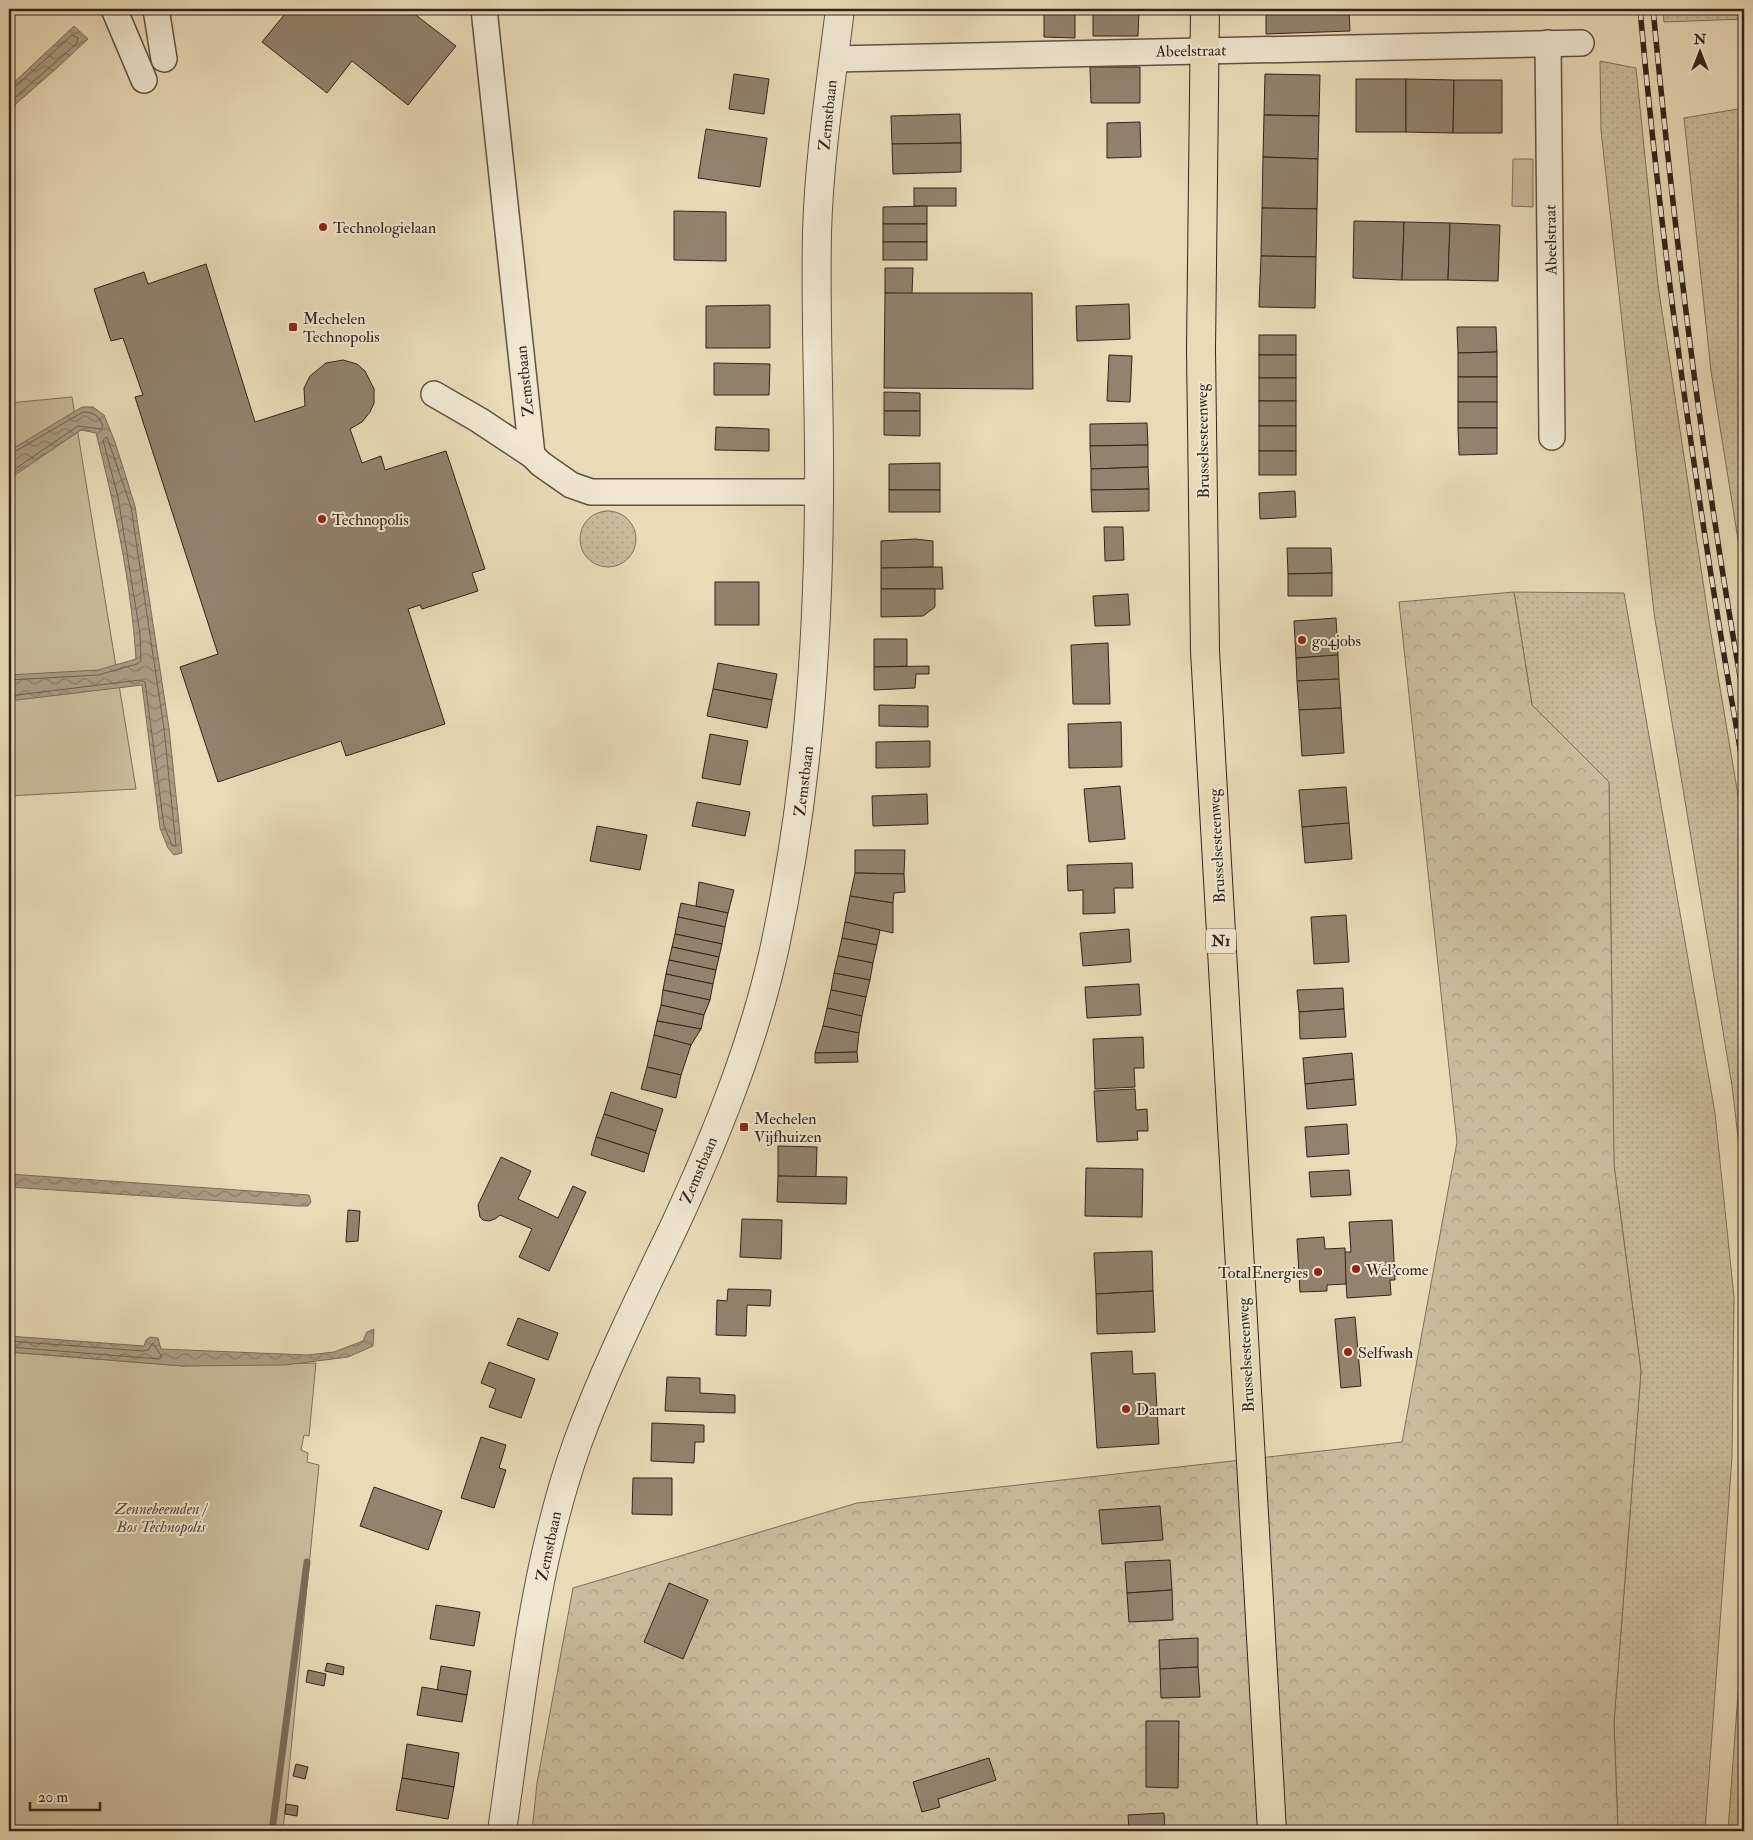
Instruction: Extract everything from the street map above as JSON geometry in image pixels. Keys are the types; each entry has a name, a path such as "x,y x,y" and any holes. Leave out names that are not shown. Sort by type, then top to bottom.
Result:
{"main road":[{"name":"Brusselsesteenweg","path":"1205,9 1201,350 1205,651 1272,1831"}],"street":[{"path":"114,9 144,80"},
{"path":"156,9 164,59"},
{"name":"Zemstbaan","path":"484,9 532,455"},
{"name":"Zemstbaan","path":"502,1831 525,1670 557,1503 600,1384 635,1305 674,1226 732,1086 751,1034 774,952 798,826 808,750 816,630 819,492 817,234 827,98 840,9"},
{"name":"Abeelstraat","path":"1548,43 1552,437"},
{"name":"Abeelstraat","path":"834,59 1581,43"},
{"path":"434,394 479,420 532,455 540,464 571,485 591,492 819,492"}],"green space":[{"path":"1663,9 1744,9 1744,19 1664,22"},
{"path":"1600,61 1636,68 1658,285 1710,628 1744,831 1744,1188 1732,1086 1654,613 1601,130"},
{"path":"1744,108 1744,577 1711,371 1684,118"},
{"path":"1513,159 1533,159 1533,207 1512,206"},
{"path":"72,397 136,789 9,796 9,403"},
{"path":"602,511 614,511 628,519 636,533 634,550 628,559 614,567 602,567 592,562 585,555 580,545 580,533 585,523 592,516"},
{"path":"1514,592 1624,593 1715,1113 1734,1297 1732,1457 1705,1831 1618,1831 1614,1722 1641,1371 1614,1165 1609,782 1532,705"},
{"path":"1514,592 1532,705 1609,782 1614,1165 1641,1371 1614,1722 1618,1831 532,1831 537,1783 573,1588 857,1503 1402,1442 1457,1142 1399,602"},
{"name":"Zennebeemden / Bos Technopolis","path":"9,1352 183,1366 316,1363 309,1436 304,1435 301,1450 308,1453 307,1462 319,1465 283,1831 9,1831"},
{"path":"1744,1611 1744,1831 1728,1831"}],"water":[{"path":"74,26 88,39 9,110 9,87"},
{"path":"82,407 93,407 104,415 115,442 135,506 169,728 182,853 174,855 168,848 160,828 142,685 9,701 9,675 98,670 136,659 126,573 110,488 96,433 81,430 9,479 9,451"},
{"path":"9,1174 309,1195 311,1202 308,1206 298,1206 9,1187"},
{"path":"374,1329 373,1346 348,1357 285,1365 183,1366 9,1352 9,1336 144,1346 146,1340 150,1337 158,1338 161,1349 307,1355 334,1352 363,1341 367,1332"}],"building":[{"path":"289,9 408,9 456,46 408,105 352,61 327,93 262,42"},
{"path":"1093,9 1139,9 1138,36 1093,36"},
{"path":"1266,9 1349,9 1350,31 1266,34"},
{"path":"1044,11 1075,11 1075,38 1044,37"},
{"path":"1090,67 1140,67 1140,103 1091,103"},
{"path":"734,74 769,79 764,114 729,109"},
{"path":"1265,74 1320,75 1319,116 1264,115"},
{"path":"1356,79 1406,79 1406,132 1356,132"},
{"path":"1406,79 1454,80 1453,133 1406,132"},
{"path":"1454,80 1502,80 1502,133 1453,133"},
{"path":"960,114 961,143 892,144 891,116"},
{"path":"1264,115 1319,116 1318,159 1263,157"},
{"path":"1140,122 1141,157 1107,158 1107,123"},
{"path":"706,129 767,138 760,187 698,178"},
{"path":"961,143 961,172 893,174 892,144"},
{"path":"1263,157 1318,159 1317,209 1262,208"},
{"path":"914,188 956,188 956,206 914,206"},
{"path":"927,206 927,224 883,224 883,207"},
{"path":"1262,208 1317,209 1316,257 1261,256"},
{"path":"674,211 726,212 726,261 674,260"},
{"path":"1354,221 1404,222 1402,280 1353,278"},
{"path":"1404,222 1450,223 1448,280 1402,280"},
{"path":"1450,223 1500,225 1498,281 1448,280"},
{"path":"883,224 927,224 927,242 883,242"},
{"path":"883,242 927,242 927,260 883,260"},
{"path":"1261,256 1316,257 1315,308 1259,307"},
{"name":"Technopolis","path":"206,264 255,422 305,406 304,388 310,376 326,363 343,360 357,364 365,371 374,389 374,403 370,412 362,422 350,429 362,463 381,456 385,470 446,451 485,569 472,573 478,591 422,609 420,605 408,609 445,724 346,756 341,741 218,782 180,667 218,654 135,397 143,395 123,338 111,341 94,289 144,272 148,284"},
{"path":"885,268 913,268 912,294 885,293"},
{"path":"885,293 1032,293 1033,389 884,388"},
{"path":"1129,304 1130,339 1077,341 1076,306"},
{"path":"770,305 770,348 706,348 706,306"},
{"path":"1457,327 1496,327 1497,352 1458,353"},
{"path":"1259,335 1296,335 1296,355 1259,355"},
{"path":"1497,352 1497,377 1458,377 1458,353"},
{"path":"1109,355 1132,356 1130,402 1107,401"},
{"path":"1259,355 1296,355 1296,378 1259,378"},
{"path":"714,363 770,364 769,395 714,395"},
{"path":"1458,377 1497,377 1497,402 1458,402"},
{"path":"1259,378 1296,378 1296,401 1259,401"},
{"path":"884,392 920,393 920,411 884,411"},
{"path":"1259,401 1296,401 1296,426 1259,426"},
{"path":"1458,402 1497,402 1497,428 1458,428"},
{"path":"884,411 920,411 920,436 884,435"},
{"path":"1147,423 1148,445 1090,446 1090,424"},
{"path":"1259,426 1296,426 1296,451 1259,451"},
{"path":"716,427 769,429 769,451 715,450"},
{"path":"1458,428 1497,428 1497,454 1459,455"},
{"path":"1148,445 1148,467 1091,469 1090,446"},
{"path":"1259,451 1296,451 1296,475 1259,475"},
{"path":"940,463 940,490 889,490 889,464"},
{"path":"1148,467 1149,489 1091,490 1091,469"},
{"path":"1149,489 1149,511 1092,512 1091,490"},
{"path":"889,490 940,490 940,512 889,512"},
{"path":"1295,491 1296,517 1260,519 1259,493"},
{"path":"1104,527 1123,527 1124,560 1105,561"},
{"path":"915,539 933,541 933,567 881,568 881,541"},
{"path":"1287,548 1331,548 1332,573 1288,574"},
{"path":"942,567 943,589 881,589 881,568"},
{"path":"1332,573 1332,596 1288,596 1288,574"},
{"path":"715,582 759,582 759,625 715,625"},
{"path":"881,589 935,589 935,607 923,616 881,617"},
{"path":"1128,594 1130,625 1095,626 1093,596"},
{"path":"1336,618 1338,655 1296,658 1294,621"},
{"path":"874,639 907,639 907,666 874,667"},
{"path":"1108,643 1110,704 1073,704 1071,645"},
{"path":"1338,655 1339,679 1297,681 1296,658"},
{"path":"718,663 777,674 772,700 713,689"},
{"path":"929,666 929,674 916,674 915,688 874,690 874,667"},
{"path":"1339,679 1341,708 1299,710 1297,681"},
{"path":"713,689 772,700 767,728 707,716"},
{"path":"879,705 928,706 928,727 879,726"},
{"path":"1341,708 1344,753 1302,756 1299,710"},
{"path":"1121,722 1122,767 1069,768 1068,724"},
{"path":"710,734 748,741 740,785 702,778"},
{"path":"930,741 930,767 876,768 876,742"},
{"path":"1120,786 1125,839 1089,842 1084,789"},
{"path":"1346,787 1349,823 1302,827 1299,790"},
{"path":"927,794 928,824 873,826 872,796"},
{"path":"697,802 750,812 745,836 692,826"},
{"path":"1349,823 1352,859 1305,863 1302,827"},
{"path":"597,826 647,835 640,870 590,861"},
{"path":"855,850 905,850 904,874 855,873"},
{"path":"1132,863 1133,888 1114,888 1115,913 1083,914 1083,890 1068,891 1067,865"},
{"path":"855,873 904,874 905,892 894,893 893,903 850,896"},
{"path":"699,882 734,890 728,913 696,906"},
{"path":"850,896 893,903 893,933 845,922"},
{"path":"681,903 728,913 725,927 678,917"},
{"path":"1346,915 1349,962 1314,964 1311,917"},
{"path":"678,917 725,927 722,944 675,934"},
{"path":"845,922 880,930 877,945 842,938"},
{"path":"1129,929 1131,962 1083,966 1080,933"},
{"path":"675,934 722,944 719,957 672,947"},
{"path":"842,938 877,945 873,963 838,956"},
{"path":"672,947 719,957 716,970 669,960"},
{"path":"838,956 873,963 870,980 834,973"},
{"path":"669,960 716,970 713,984 666,974"},
{"path":"834,973 870,980 866,997 831,990"},
{"path":"666,974 713,984 710,1000 663,990"},
{"path":"1139,984 1141,1015 1087,1018 1085,987"},
{"path":"1343,988 1344,1009 1299,1012 1297,990"},
{"path":"663,990 710,1000 704,1015 661,1005"},
{"path":"831,990 866,997 862,1016 827,1008"},
{"path":"661,1005 704,1015 701,1029 657,1021"},
{"path":"827,1008 862,1016 859,1033 823,1026"},
{"path":"1344,1009 1346,1037 1300,1039 1299,1012"},
{"path":"657,1021 701,1029 691,1045 654,1035"},
{"path":"823,1026 859,1033 857,1052 815,1053"},
{"path":"654,1035 691,1045 681,1075 647,1067"},
{"path":"1143,1037 1144,1068 1134,1068 1135,1087 1095,1089 1093,1039"},
{"path":"857,1052 858,1062 815,1063 815,1053"},
{"path":"1352,1053 1354,1079 1305,1084 1303,1058"},
{"path":"647,1067 681,1075 676,1098 641,1089"},
{"path":"1354,1079 1356,1105 1307,1109 1305,1084"},
{"path":"1135,1089 1136,1110 1147,1109 1148,1131 1137,1131 1138,1140 1097,1142 1094,1091"},
{"path":"611,1092 663,1109 656,1131 604,1114"},
{"path":"604,1114 656,1131 649,1154 596,1137"},
{"path":"1347,1124 1349,1154 1307,1157 1305,1127"},
{"path":"596,1137 649,1154 644,1172 591,1155"},
{"path":"778,1146 817,1147 816,1177 778,1176"},
{"path":"501,1157 531,1171 518,1199 558,1218 573,1186 586,1192 549,1271 519,1257 532,1229 500,1215 489,1221 483,1220 480,1217 478,1205"},
{"path":"1086,1168 1143,1169 1142,1217 1085,1216"},
{"path":"1349,1170 1351,1195 1311,1197 1309,1172"},
{"path":"778,1176 847,1177 846,1204 777,1202"},
{"path":"348,1210 360,1211 358,1241 346,1242"},
{"path":"742,1219 782,1220 781,1259 740,1257"},
{"path":"1392,1220 1395,1280 1390,1280 1391,1295 1347,1298 1344,1252 1351,1252 1349,1222"},
{"path":"1324,1237 1325,1249 1345,1248 1346,1284 1327,1285 1327,1291 1300,1292 1297,1239"},
{"path":"1152,1251 1153,1291 1096,1294 1094,1253"},
{"path":"728,1289 771,1290 770,1306 747,1305 746,1336 716,1335 717,1300 727,1301"},
{"path":"1153,1291 1155,1332 1097,1334 1096,1294"},
{"name":"Selfwash","path":"1355,1317 1361,1386 1341,1388 1335,1319"},
{"path":"518,1318 558,1333 548,1360 507,1345"},
{"name":"Damart","path":"1132,1351 1133,1374 1155,1373 1159,1444 1097,1448 1091,1353"},
{"path":"489,1362 535,1379 521,1418 489,1407 496,1389 481,1383"},
{"path":"667,1377 700,1378 700,1393 735,1395 735,1413 665,1411"},
{"path":"652,1423 704,1425 704,1442 695,1442 694,1463 651,1461"},
{"path":"481,1437 506,1445 499,1468 506,1470 494,1508 461,1498"},
{"path":"633,1478 672,1478 672,1515 632,1514"},
{"path":"374,1487 442,1511 428,1550 360,1526"},
{"path":"1160,1506 1163,1540 1102,1544 1099,1510"},
{"path":"1170,1560 1172,1590 1127,1593 1125,1562"},
{"path":"669,1583 708,1600 683,1659 644,1642"},
{"path":"1172,1590 1173,1620 1129,1622 1127,1593"},
{"path":"436,1605 480,1612 474,1646 430,1639"},
{"path":"1198,1638 1198,1667 1160,1669 1159,1640"},
{"path":"327,1663 344,1667 343,1675 325,1671"},
{"path":"441,1666 471,1671 467,1695 437,1690"},
{"path":"1198,1667 1200,1697 1161,1698 1160,1669"},
{"path":"308,1670 326,1674 324,1686 306,1682"},
{"path":"422,1687 467,1695 462,1722 417,1715"},
{"path":"1146,1721 1179,1721 1178,1788 1146,1787"},
{"path":"407,1744 459,1753 454,1787 402,1778"},
{"path":"989,1758 996,1780 938,1799 940,1807 922,1812 913,1782"},
{"path":"296,1764 308,1767 305,1779 293,1776"},
{"path":"402,1778 454,1787 448,1819 396,1810"},
{"path":"286,1804 298,1806 297,1816 285,1814"},
{"path":"1164,1813 1165,1831 1129,1831 1128,1815"}],"waterway":[{"path":"272,1831 307,1562"}],"railway":[{"path":"1640,9 1671,296 1697,486 1744,771"},
{"path":"1653,9 1691,355 1729,613 1744,699"}],"place":[{"name":"Technologielaan","path":"323,227"},
{"name":"Mechelen Technopolis","path":"293,327"},
{"name":"Technopolis","path":"322,519"},
{"name":"go4jobs","path":"1302,640"},
{"name":"Mechelen Vijfhuizen","path":"744,1127"},
{"name":"Wel'come","path":"1356,1269"},
{"name":"TotalEnergies","path":"1318,1272"},
{"name":"Selfwash","path":"1348,1352"},
{"name":"Damart","path":"1126,1409"}]}
